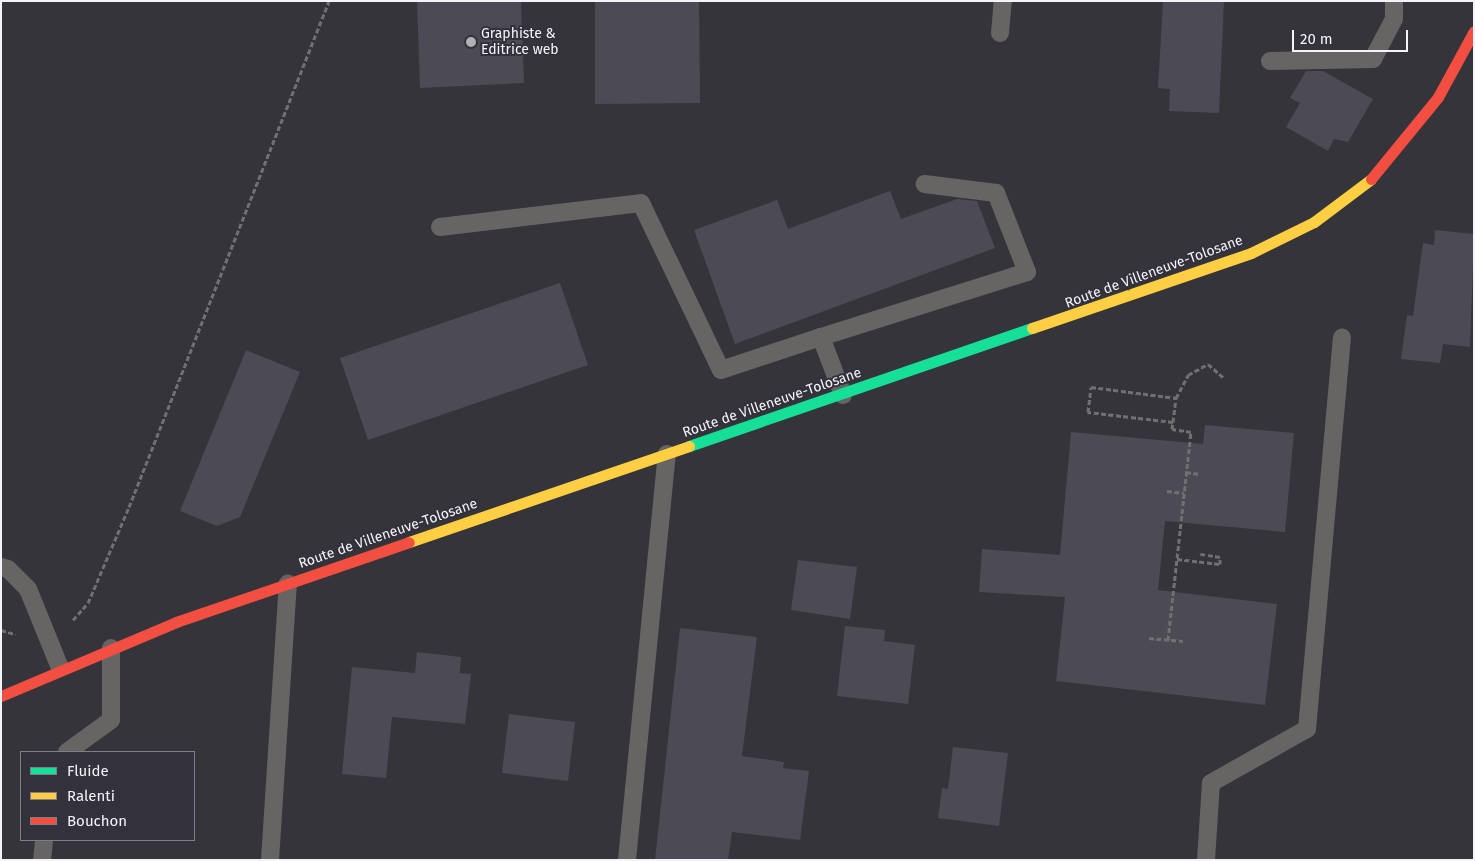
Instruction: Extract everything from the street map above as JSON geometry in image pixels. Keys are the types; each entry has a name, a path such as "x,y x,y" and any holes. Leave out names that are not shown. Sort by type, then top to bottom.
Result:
{"street":[{"name":"Route de Villeneuve-Tolosane","path":"1,696 60,668 111,648 288,584 1173,283 1251,254 1314,222 1362,187 1400,148 1438,97 1474,32"}],"lane":[{"path":"1000,33 1003,1"},
{"path":"1270,61 1373,59 1394,19 1394,1"},
{"path":"440,227 641,203 721,370 1028,272 996,193 925,184"},
{"path":"821,337 843,395"},
{"path":"1206,860 1211,783 1307,729 1342,338"},
{"path":"627,860 667,454"},
{"path":"1,567 8,569 28,588 52,643 60,668"},
{"path":"270,860 288,584"},
{"path":"69,751 112,720 111,648"},
{"path":"42,860 44,841"}],"path":[{"path":"52,643 88,603 329,1"},
{"path":"1168,640 1191,432 1172,429 1176,398 1188,375 1208,364 1224,378"},
{"path":"1173,422 1088,412 1091,387 1176,398"},
{"path":"1186,472 1200,474"},
{"path":"1167,491 1184,493"},
{"path":"1176,559 1220,564 1220,557 1200,554"},
{"path":"1149,638 1183,642"}],"building":[{"name":"Graphiste & Editrice web","path":"417,1 521,1 524,83 420,88"},
{"path":"595,1 699,1 700,103 595,104"},
{"path":"1163,1 1224,1 1219,113 1169,111 1170,89 1158,88"},
{"path":"1306,71 1323,71 1373,99 1348,142 1334,139 1328,151 1286,127 1300,103 1290,98"},
{"path":"890,191 901,219 957,199 977,201 995,248 735,344 694,230 777,200 788,229"},
{"path":"1435,230 1474,234 1470,347 1443,344 1440,363 1401,359 1407,315 1413,316 1423,243 1434,245"},
{"path":"560,283 588,365 368,440 340,358"},
{"path":"246,350 300,372 240,517 217,526 180,511"},
{"path":"1205,425 1294,433 1285,532 1165,521 1158,590 1277,604 1265,705 1056,681 1065,597 979,592 982,549 1060,555 1071,432 1203,444"},
{"path":"798,560 857,567 850,619 791,610"},
{"path":"845,626 885,630 884,641 915,645 908,704 837,696"},
{"path":"680,628 757,637 742,756 784,762 783,768 809,771 800,840 732,832 728,860 655,860"},
{"path":"417,652 461,657 460,673 471,674 465,724 392,717 386,778 342,774 352,667 415,673"},
{"path":"509,714 575,722 568,781 502,773"},
{"path":"953,747 1008,753 999,826 938,818 942,788 948,789"}],"traffic: fast":[{"path":"689,446 1032,328"}],"traffic: slow":[{"path":"1032,328 1251,253 1314,222 1371,179"},
{"path":"409,542 689,446"}],"traffic: jam":[{"path":"1371,179 1438,97 1474,31"},
{"path":"1,696 176,622 409,542"}],"place":[{"name":"Graphiste & Editrice web","path":"471,42"}]}
